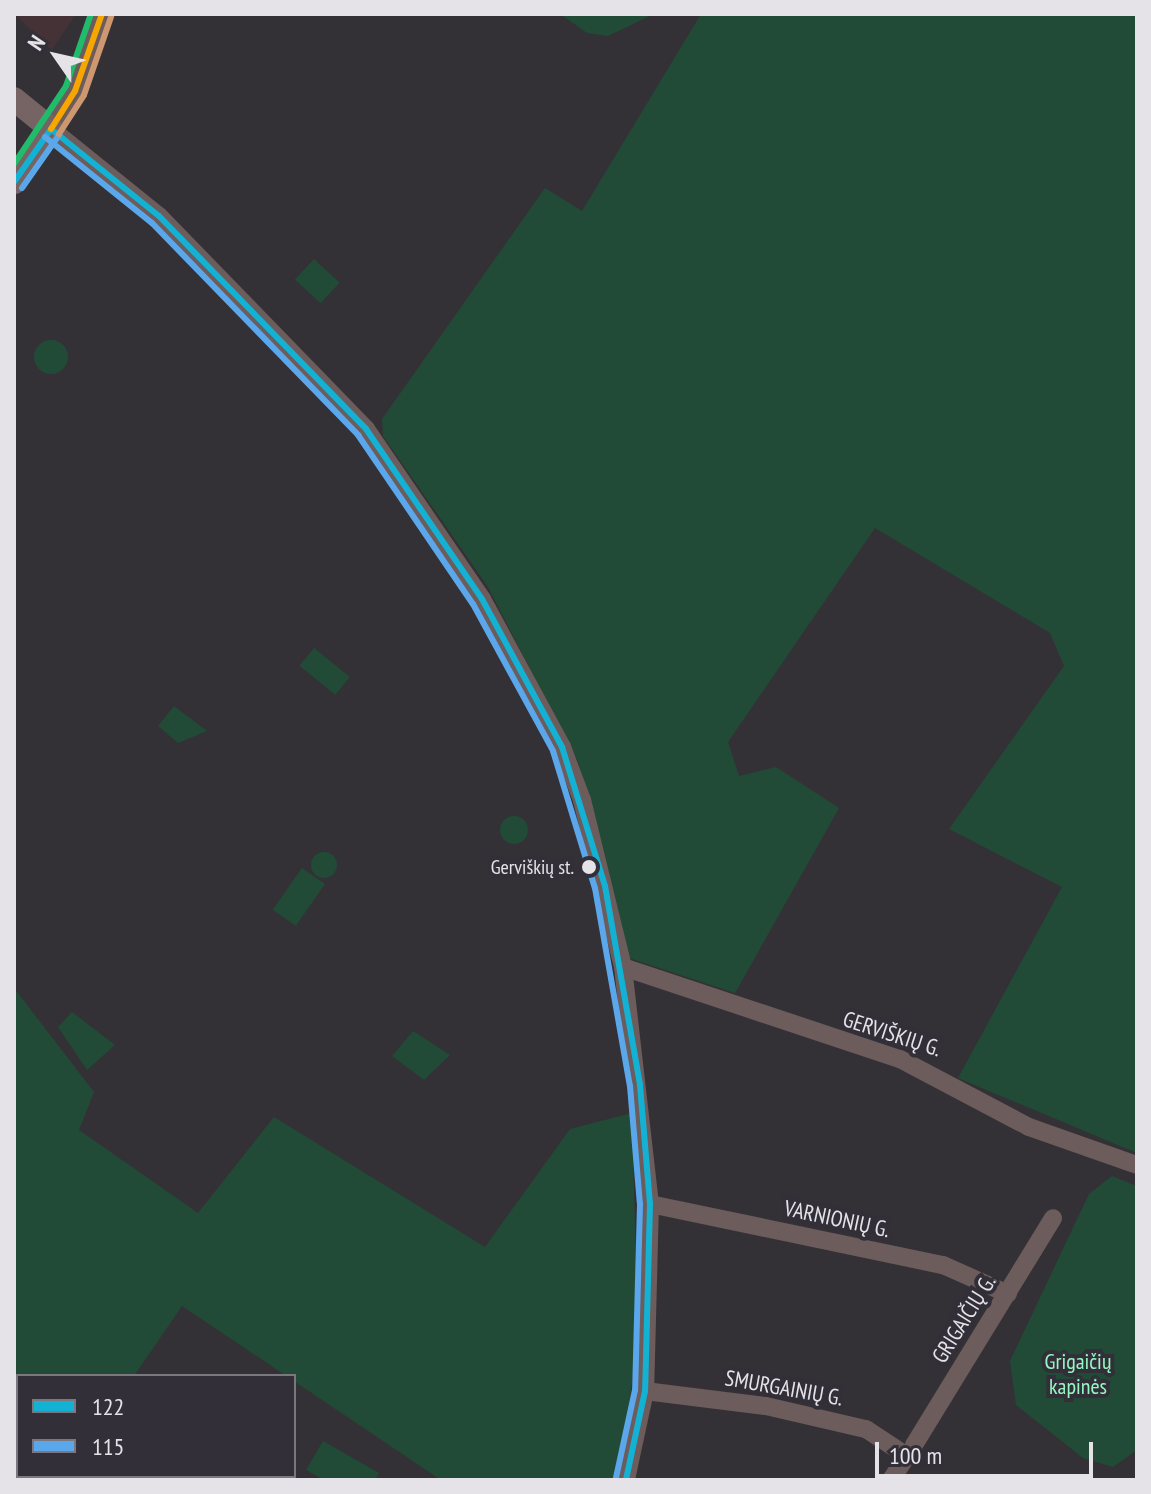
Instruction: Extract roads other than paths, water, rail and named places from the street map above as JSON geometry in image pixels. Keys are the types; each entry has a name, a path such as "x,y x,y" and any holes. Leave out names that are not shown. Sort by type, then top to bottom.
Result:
{"main road":[{"path":"14,99 51,129 14,182"}],"street":[{"path":"102,14 75,91 51,129 159,216 342,402 419,500 562,747 623,967 650,1204 645,1391 626,1480"},
{"name":"GERVIŠKIŲ G.","path":"623,967 900,1059 1088,1158 1137,1165"},
{"name":"VARNIONIŲ G.","path":"650,1204 943,1265 1008,1294"},
{"name":"GRIGAIČIŲ G.","path":"891,1480 1053,1218"},
{"name":"SMURGAINIŲ G.","path":"645,1391 841,1421 911,1450"}],"place":[{"name":"Gerviškių st.","path":"589,867"}],"park label":[{"name":"Grigaičių kapinės","path":"1078,1374"}]}
